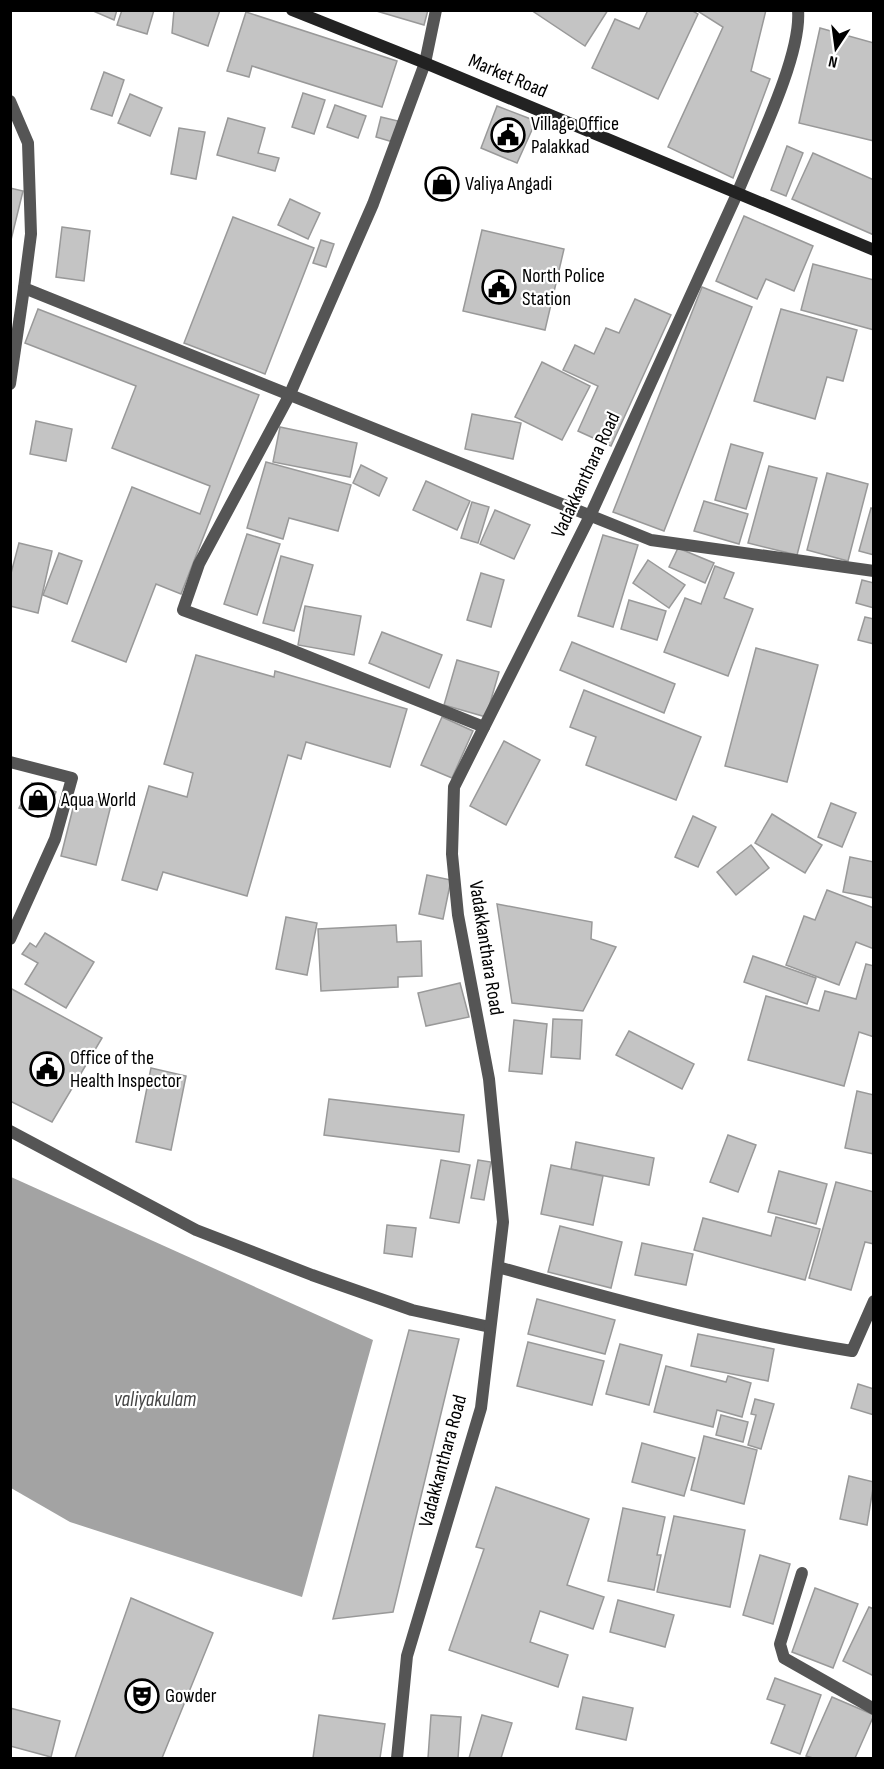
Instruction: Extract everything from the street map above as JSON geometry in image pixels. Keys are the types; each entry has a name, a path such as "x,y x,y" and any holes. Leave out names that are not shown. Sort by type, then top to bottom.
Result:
{"main road":[{"name":"Market Road","path":"292,10 873,250"}],"street":[{"path":"436,10 425,63 373,204 289,396 199,564 183,610 279,645 484,727"},
{"name":"Vadakkanthara Road","path":"397,1758 408,1656 481,1408 503,1222 489,1079 458,915 452,854 454,787 590,516 737,194 781,88 799,24 798,10"},
{"path":"10,101 28,143 31,234 10,384"},
{"path":"24,288 651,540 873,571"},
{"path":"10,762 72,778 55,839 10,939"},
{"path":"10,1131 196,1230 312,1275 412,1310 490,1327"},
{"path":"498,1267 636,1307 796,1342 852,1351 873,1301"},
{"path":"802,1573 780,1644 784,1658 873,1709"}],"water":[{"name":"valiyakulam","path":"11,1177 373,1340 302,1597 70,1522 11,1488"}],"building":[{"path":"91,10 117,10 114,20"},
{"path":"122,10 154,10 147,34 117,25"},
{"path":"174,10 220,10 208,46 172,33"},
{"path":"373,10 428,10 424,25"},
{"path":"531,10 608,10 585,46"},
{"path":"648,10 691,10 698,14 658,99 592,68 615,19 639,29"},
{"path":"696,10 766,10 751,71 770,79 733,178 668,147 723,27"},
{"path":"246,12 397,61 382,107 252,66 249,77 227,71"},
{"path":"820,28 874,43 874,141 799,123"},
{"path":"104,72 124,80 112,116 91,109"},
{"path":"303,93 325,100 314,134 292,127"},
{"path":"130,94 162,108 150,136 118,123"},
{"path":"335,105 366,116 358,138 327,127"},
{"name":"Village Office Palakkad","path":"497,106 536,121 517,163 481,148"},
{"path":"381,117 398,121 393,142 376,137"},
{"path":"228,118 265,128 258,153 279,158 275,171 217,155"},
{"path":"179,128 205,132 196,179 171,174"},
{"path":"787,146 803,153 786,196 771,190"},
{"path":"813,153 874,180 874,235 792,199"},
{"path":"10,188 23,191 10,244"},
{"path":"290,199 320,213 308,239 278,225"},
{"path":"744,216 813,246 794,291 766,279 757,299 716,281"},
{"path":"233,217 314,248 265,374 184,343"},
{"path":"62,227 90,231 84,281 56,277"},
{"path":"482,230 564,249 545,330 463,311"},
{"path":"321,240 334,244 326,267 313,263"},
{"path":"813,264 874,280 874,330 801,310"},
{"path":"702,287 752,307 664,531 613,512"},
{"path":"635,299 671,315 611,446 578,431 598,386 563,370 575,345 594,354 606,328 619,333"},
{"path":"38,309 259,395 181,594 156,584 126,662 72,641 132,487 200,514 210,486 112,448 136,386 25,343"},
{"path":"781,309 857,330 843,381 827,377 815,419 754,401"},
{"path":"542,362 590,386 562,440 515,417"},
{"path":"472,414 521,423 513,459 465,449"},
{"path":"36,421 72,429 66,461 30,454"},
{"path":"280,427 357,443 350,477 273,462"},
{"path":"731,444 763,453 746,509 715,500"},
{"path":"266,462 351,485 338,531 289,518 283,539 247,528"},
{"path":"361,465 387,478 379,496 353,483"},
{"path":"769,466 817,478 797,555 748,543"},
{"path":"827,473 868,484 848,561 807,550"},
{"path":"426,481 470,501 457,530 413,510"},
{"path":"704,501 748,514 739,544 694,531"},
{"path":"472,502 489,507 478,543 461,538"},
{"path":"871,508 874,509 874,555 859,551"},
{"path":"495,510 530,525 514,559 480,544"},
{"path":"247,534 280,544 257,615 224,604"},
{"path":"603,535 638,545 613,627 578,616"},
{"path":"19,543 52,551 38,613 10,606 10,577"},
{"path":"678,548 714,563 705,583 669,567"},
{"path":"59,553 82,561 67,604 43,595"},
{"path":"281,556 313,565 294,631 263,623"},
{"path":"648,560 685,585 669,608 633,583"},
{"path":"715,566 734,573 724,598 753,609 728,676 664,652 685,598 701,604"},
{"path":"481,573 504,580 491,627 467,620"},
{"path":"862,580 874,583 874,608 856,603"},
{"path":"629,600 666,611 657,640 621,629"},
{"path":"305,606 361,616 354,655 298,645"},
{"path":"865,617 874,619 874,644 858,640"},
{"path":"382,632 442,655 429,688 369,663"},
{"path":"572,642 675,684 664,713 560,670"},
{"path":"756,648 818,665 787,782 725,766"},
{"path":"196,655 274,677 275,671 407,709 390,767 306,742 301,759 288,755 247,896 163,872 157,890 122,880 149,786 187,797 193,773 164,764"},
{"path":"457,660 499,672 486,717 444,705"},
{"path":"584,690 701,737 676,800 586,765 596,737 570,727"},
{"path":"442,717 473,731 452,778 421,765"},
{"path":"504,741 540,760 506,825 470,806"},
{"name":"Aqua World","path":"32,783 56,792 46,816 19,808"},
{"path":"76,796 111,805 96,865 61,856"},
{"path":"831,803 856,813 842,847 818,837"},
{"path":"772,814 822,845 805,873 755,843"},
{"path":"693,816 716,827 698,867 675,857"},
{"path":"751,845 769,868 736,895 717,872"},
{"path":"850,857 874,862 874,898 843,892"},
{"path":"427,875 451,880 443,919 419,914"},
{"path":"827,890 874,908 874,949 856,942 839,985 786,965 804,916 815,920"},
{"path":"497,904 592,922 591,939 616,947 583,1011 512,1003"},
{"path":"286,917 317,923 307,975 276,969"},
{"path":"396,925 397,942 421,941 422,976 398,977 398,987 321,991 318,929"},
{"path":"45,933 94,962 66,1008 25,984 38,963 22,954 30,943 36,947"},
{"path":"753,956 816,978 807,1004 744,982"},
{"path":"866,964 874,966 874,1037 859,1032 844,1086 748,1060 766,996 819,1011 825,991 856,999"},
{"path":"460,983 469,1017 426,1026 418,993"},
{"name":"Office of the Health Inspector","path":"10,988 102,1038 52,1122 10,1101"},
{"path":"553,1019 582,1020 580,1059 551,1057"},
{"path":"514,1020 547,1024 542,1074 509,1071"},
{"path":"629,1031 694,1064 682,1089 616,1055"},
{"path":"151,1068 186,1076 171,1150 136,1142"},
{"path":"857,1091 874,1095 874,1154 845,1148"},
{"path":"329,1099 464,1115 459,1152 324,1135"},
{"path":"728,1135 756,1145 738,1192 710,1182"},
{"path":"576,1142 654,1158 649,1185 571,1169"},
{"path":"441,1160 470,1165 459,1223 430,1218"},
{"path":"478,1160 491,1162 484,1200 471,1198"},
{"path":"551,1165 603,1176 593,1225 541,1214"},
{"path":"779,1171 827,1184 816,1224 768,1212"},
{"path":"836,1182 874,1192 874,1244 865,1242 851,1290 809,1278"},
{"path":"776,1217 820,1229 805,1280 694,1250 703,1218 771,1236"},
{"path":"387,1225 416,1228 412,1257 384,1253"},
{"path":"560,1226 622,1242 611,1288 548,1272"},
{"path":"642,1243 693,1254 686,1285 635,1275"},
{"path":"537,1299 615,1320 605,1354 528,1334"},
{"path":"409,1330 459,1339 393,1612 333,1619"},
{"path":"698,1334 774,1349 768,1381 691,1366"},
{"path":"528,1342 604,1361 592,1405 517,1386"},
{"path":"620,1344 662,1355 649,1405 606,1394"},
{"path":"666,1366 726,1382 728,1376 751,1383 742,1417 717,1410 713,1427 654,1412"},
{"path":"858,1384 874,1389 874,1415 851,1408"},
{"path":"755,1399 774,1404 761,1449 748,1445 756,1415 751,1414"},
{"path":"721,1415 748,1422 743,1442 716,1435"},
{"path":"704,1436 757,1450 744,1504 691,1490"},
{"path":"642,1443 695,1458 684,1496 632,1482"},
{"path":"849,1476 874,1482 867,1525 840,1519"},
{"path":"496,1487 589,1519 567,1585 604,1597 593,1629 540,1611 530,1642 568,1655 558,1687 449,1650 484,1549 476,1547"},
{"path":"623,1508 665,1517 657,1555 661,1555 654,1590 608,1581"},
{"path":"674,1516 745,1530 730,1607 657,1592"},
{"path":"760,1555 790,1564 773,1624 743,1615"},
{"path":"815,1588 858,1604 833,1668 792,1652"},
{"name":"Gowder","path":"131,1598 213,1633 162,1758 75,1758"},
{"path":"618,1600 674,1615 665,1647 610,1632"},
{"path":"869,1607 874,1609 874,1676 843,1661"},
{"path":"775,1678 821,1695 800,1754 771,1743 785,1705 767,1699"},
{"path":"583,1697 633,1708 626,1740 576,1729"},
{"path":"832,1697 874,1715 855,1758 806,1756"},
{"path":"10,1708 60,1721 51,1757 10,1746"},
{"path":"319,1715 385,1724 380,1758 313,1758"},
{"path":"431,1715 461,1717 458,1758 428,1758"},
{"path":"482,1715 512,1723 501,1758 469,1758"}],"place":[{"name":"Village Office Palakkad","path":"508,135"},
{"name":"Valiya Angadi","path":"442,184"},
{"name":"North Police Station","path":"499,287"},
{"name":"Aqua World","path":"38,800"},
{"name":"Office of the Health Inspector","path":"47,1069"},
{"name":"Gowder","path":"142,1696"}]}
